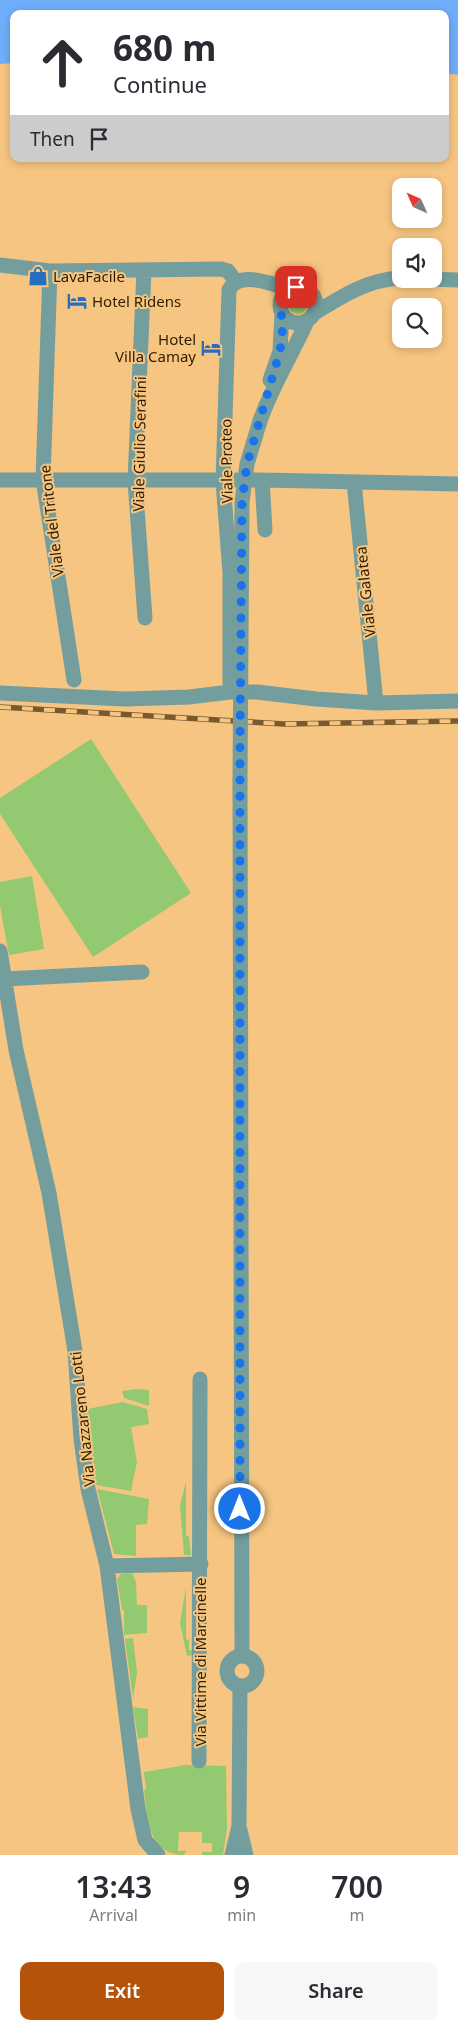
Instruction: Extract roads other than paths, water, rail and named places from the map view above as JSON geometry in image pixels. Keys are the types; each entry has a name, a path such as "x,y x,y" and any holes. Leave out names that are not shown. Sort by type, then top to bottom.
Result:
{"street":[{"path":"0,265 50,271 114,272 128,269 221,270 228,272 236,282 244,279 290,289 301,287 312,292 317,302 293,354 268,398 247,464 242,502 240,781 242,1655"},
{"name":"Viale Giulio Serafini","path":"144,270 136,481 145,618"},
{"name":"Viale del Tritone","path":"50,271 43,480 74,680"},
{"path":"442,279 458,280"},
{"path":"253,281 281,311 285,318 296,323 311,317 341,296 364,286 392,280"},
{"name":"Viale Proteo","path":"230,692 230,573 223,481 229,290 236,282"},
{"path":"268,398 267,389 280,351 282,297 290,289"},
{"path":"0,480 262,480 458,484"},
{"path":"262,480 265,530"},
{"name":"Viale Galatea","path":"354,482 376,703"},
{"path":"0,693 125,699 257,692 316,699 376,703 458,701"},
{"name":"Via Nazzareno Lotti","path":"0,950 16,1050 48,1193 75,1351 81,1439 88,1489 107,1566 138,1809 145,1840 158,1855"},
{"path":"4,979 142,972"},
{"name":"Via Vittime di Marcinelle","path":"199,1761 200,1379"},
{"name":"Via Vittime di Marcinelle","path":"107,1566 200,1564"},
{"path":"242,1655 254,1660 258,1672 252,1683 240,1686 232,1682 227,1670 230,1661 242,1655"},
{"path":"232,1855 239,1826 240,1686"},
{"path":"239,1826 246,1855"}],"water":[{"path":"0,0 458,0 458,75 449,74 449,10 10,10 10,63 0,64"}],"railway":[{"path":"0,707 284,724 458,721"}],"place":[{"name":"LavaFacile","path":"38,276"},
{"name":"Hotel Ridens","path":"77,301"},
{"name":"Hotel Villa Camay","path":"211,348"}]}
